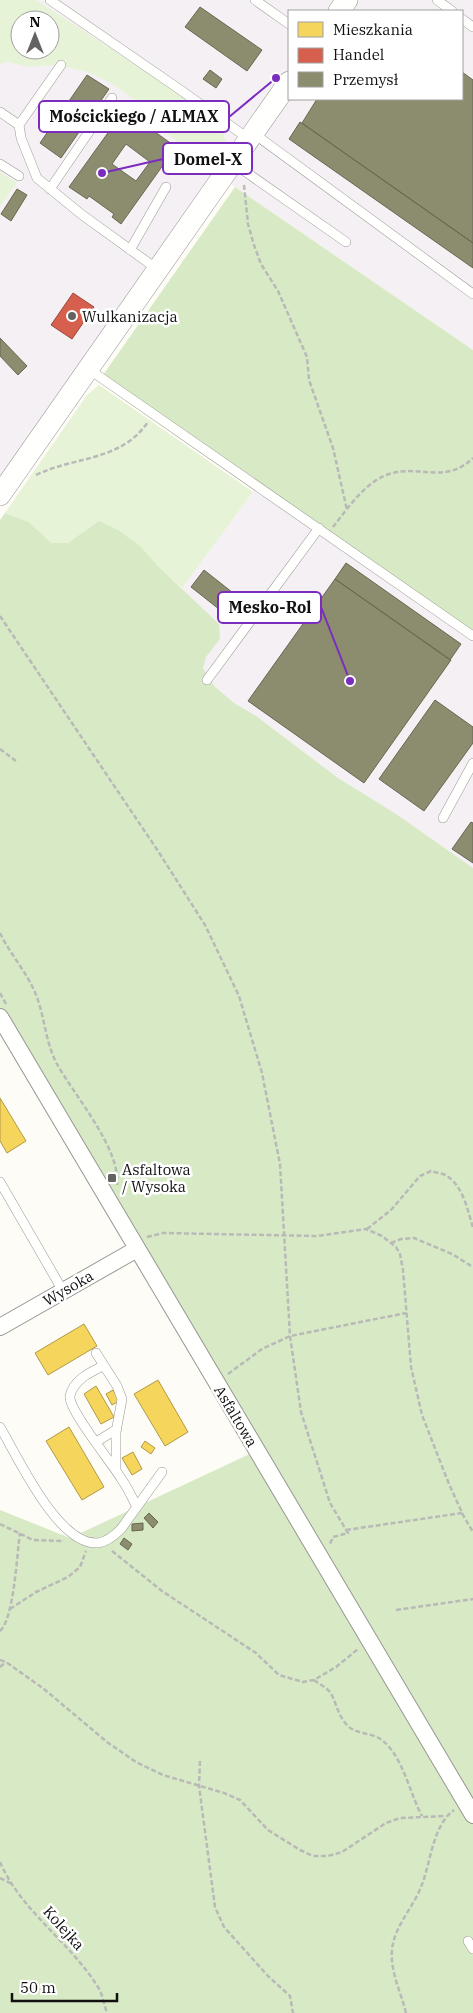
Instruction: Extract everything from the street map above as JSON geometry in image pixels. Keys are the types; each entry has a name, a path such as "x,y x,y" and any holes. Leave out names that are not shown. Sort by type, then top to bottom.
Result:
{"street":[{"path":"0,495 157,269 238,166 251,136 288,83"},
{"name":"Asfaltowa","path":"0,1017 141,1243 369,1640 473,1815"},
{"name":"Wysoka","path":"0,1327 141,1243"}],"lane":[{"path":"50,0 64,4 182,90 251,136 473,294"},
{"path":"255,0 288,23"},
{"path":"437,0 451,10"},
{"path":"61,65 19,125 21,138 37,178 157,269"},
{"path":"50,189 112,98"},
{"path":"0,112 19,125"},
{"path":"0,164 19,176"},
{"path":"238,166 346,242"},
{"path":"130,250 166,187"},
{"path":"88,368 473,636"},
{"path":"208,680 319,528"},
{"path":"443,818 473,763"},
{"path":"0,1182 63,1290"},
{"path":"96,1353 117,1386 122,1399 117,1429 116,1470"},
{"path":"103,1366 83,1376 70,1396 71,1402 77,1415 116,1470 136,1507"},
{"path":"0,1427 46,1506 57,1521 90,1542 102,1542 121,1529 162,1472"},
{"path":"96,1442 117,1429"},
{"path":"468,1941 473,1949"}],"path":[{"path":"238,166 248,224 254,245 261,264 278,290 307,358 309,380 332,448 347,510"},
{"path":"29,479 51,468 99,456 122,447 133,440 153,414"},
{"path":"328,534 369,485 388,474 452,472 465,466 473,458"},
{"path":"0,616 158,851 205,925 239,996 262,1073 280,1164 290,1336 301,1412 330,1503 348,1533 333,1537 330,1542 330,1549"},
{"path":"0,749 16,761"},
{"path":"0,933 4,943 33,988 42,1013 47,1042 57,1064 109,1149 117,1169 116,1189"},
{"path":"141,1243 162,1233 317,1236 366,1229 391,1210 420,1176 432,1171 446,1176 457,1186 464,1200 473,1228"},
{"path":"366,1229 382,1236 400,1254 411,1367 422,1415 438,1458 462,1513 473,1532"},
{"path":"391,1243 401,1239 414,1238 452,1254 473,1267"},
{"path":"226,1375 262,1348 290,1336 406,1313"},
{"path":"346,1530 462,1513"},
{"path":"0,1524 33,1540 60,1542 81,1538"},
{"path":"0,1630 4,1627 10,1609 20,1533"},
{"path":"10,1609 36,1592 68,1577 80,1567 90,1542"},
{"path":"102,1542 133,1569 162,1590 256,1653 279,1675 303,1682 314,1680 336,1667 369,1640"},
{"path":"396,1610 473,1599"},
{"path":"0,1660 6,1662 44,1689 107,1742 136,1762 163,1775 224,1793 240,1800 268,1830 313,1856 328,1856 342,1852 386,1823 400,1818 446,1816 437,1836 421,1888 394,1935 392,1965 406,2013"},
{"path":"0,1667 6,1662"},
{"path":"314,1680 329,1691 338,1712 348,1726 355,1731 379,1738 392,1750 405,1773 412,1798 422,1816"},
{"path":"200,1761 199,1786 215,1907 224,1927 268,1976 290,1996 293,2013"},
{"name":"Kolejka","path":"0,1862 24,1900 75,1956 99,1989 107,2013"},
{"path":"0,1878 13,1884"}],"shaded area":[{"path":"0,0 473,0 473,350 222,178 0,494 0,206 17,183 0,172"},
{"path":"256,488 473,638 473,940 115,679"}],"green space":[{"path":"0,0 36,0 51,10 10,10 10,60 60,60 60,16 171,88 218,123 227,143 216,159 200,161 161,128 135,100 109,82 87,72 57,65 29,67 8,62 0,64"},
{"path":"0,172 17,183 0,206"},
{"path":"235,187 473,350 473,631 103,375"},
{"path":"99,385 253,492 182,588 157,565 82,534 68,543 50,543 29,522 5,513 87,395"},
{"path":"5,513 29,522 51,543 68,543 99,521 118,530 140,546 157,565 219,624 220,639 206,657 203,668 214,686 234,703 256,716 338,778 396,814 473,868 473,2013 0,2013 0,1510 70,1538 254,1452 0,1022 0,520"}],"building: Mieszkania":[{"path":"0,1098 26,1141 7,1153 0,1141"},
{"path":"84,1324 97,1346 48,1375 35,1353"},
{"path":"158,1380 188,1432 165,1446 134,1394"},
{"path":"96,1386 114,1417 101,1424 84,1394"},
{"path":"113,1390 119,1401 112,1405 106,1394"},
{"path":"69,1427 104,1487 82,1500 46,1441"},
{"path":"145,1441 155,1448 151,1454 141,1447"},
{"path":"133,1452 142,1469 132,1475 122,1458"}],"building: Handel":[{"name":"Wulkanizacja","path":"73,293 94,307 72,339 51,325"}],"building: Przemysł":[{"path":"200,7 262,50 247,71 185,27"},
{"path":"210,70 222,79 216,88 203,79"},
{"path":"463,73 473,80 473,243 302,123 316,100 463,100"},
{"path":"87,75 109,89 61,158 40,143"},
{"path":"128,105 144,116 141,122 176,147 121,224 112,217 114,214 89,196 87,199 69,187","holes":["126,144 150,162 136,181 112,164"]},
{"path":"300,122 473,243 473,268 289,139"},
{"path":"17,189 27,195 11,221 1,214"},
{"path":"0,338 27,366 18,375 0,356"},
{"path":"346,563 461,644 450,660 335,579"},
{"path":"204,570 242,600 229,617 191,587"},
{"path":"335,579 451,660 364,783 248,701"},
{"path":"435,700 473,727 473,743 424,811 379,779"},
{"path":"471,822 473,823 473,863 452,849"},
{"path":"149,1513 158,1522 153,1528 144,1518"},
{"path":"143,1523 143,1530 132,1531 132,1524"},
{"path":"124,1538 132,1544 128,1550 120,1544"}],"place":[{"name":"Mościckiego / ALMAX","path":"276,78"},
{"name":"Domel-X","path":"102,173"},
{"name":"Wulkanizacja","path":"72,316"},
{"name":"Mesko-Rol","path":"350,681"},
{"name":"Asfaltowa / Wysoka","path":"112,1178"}]}
